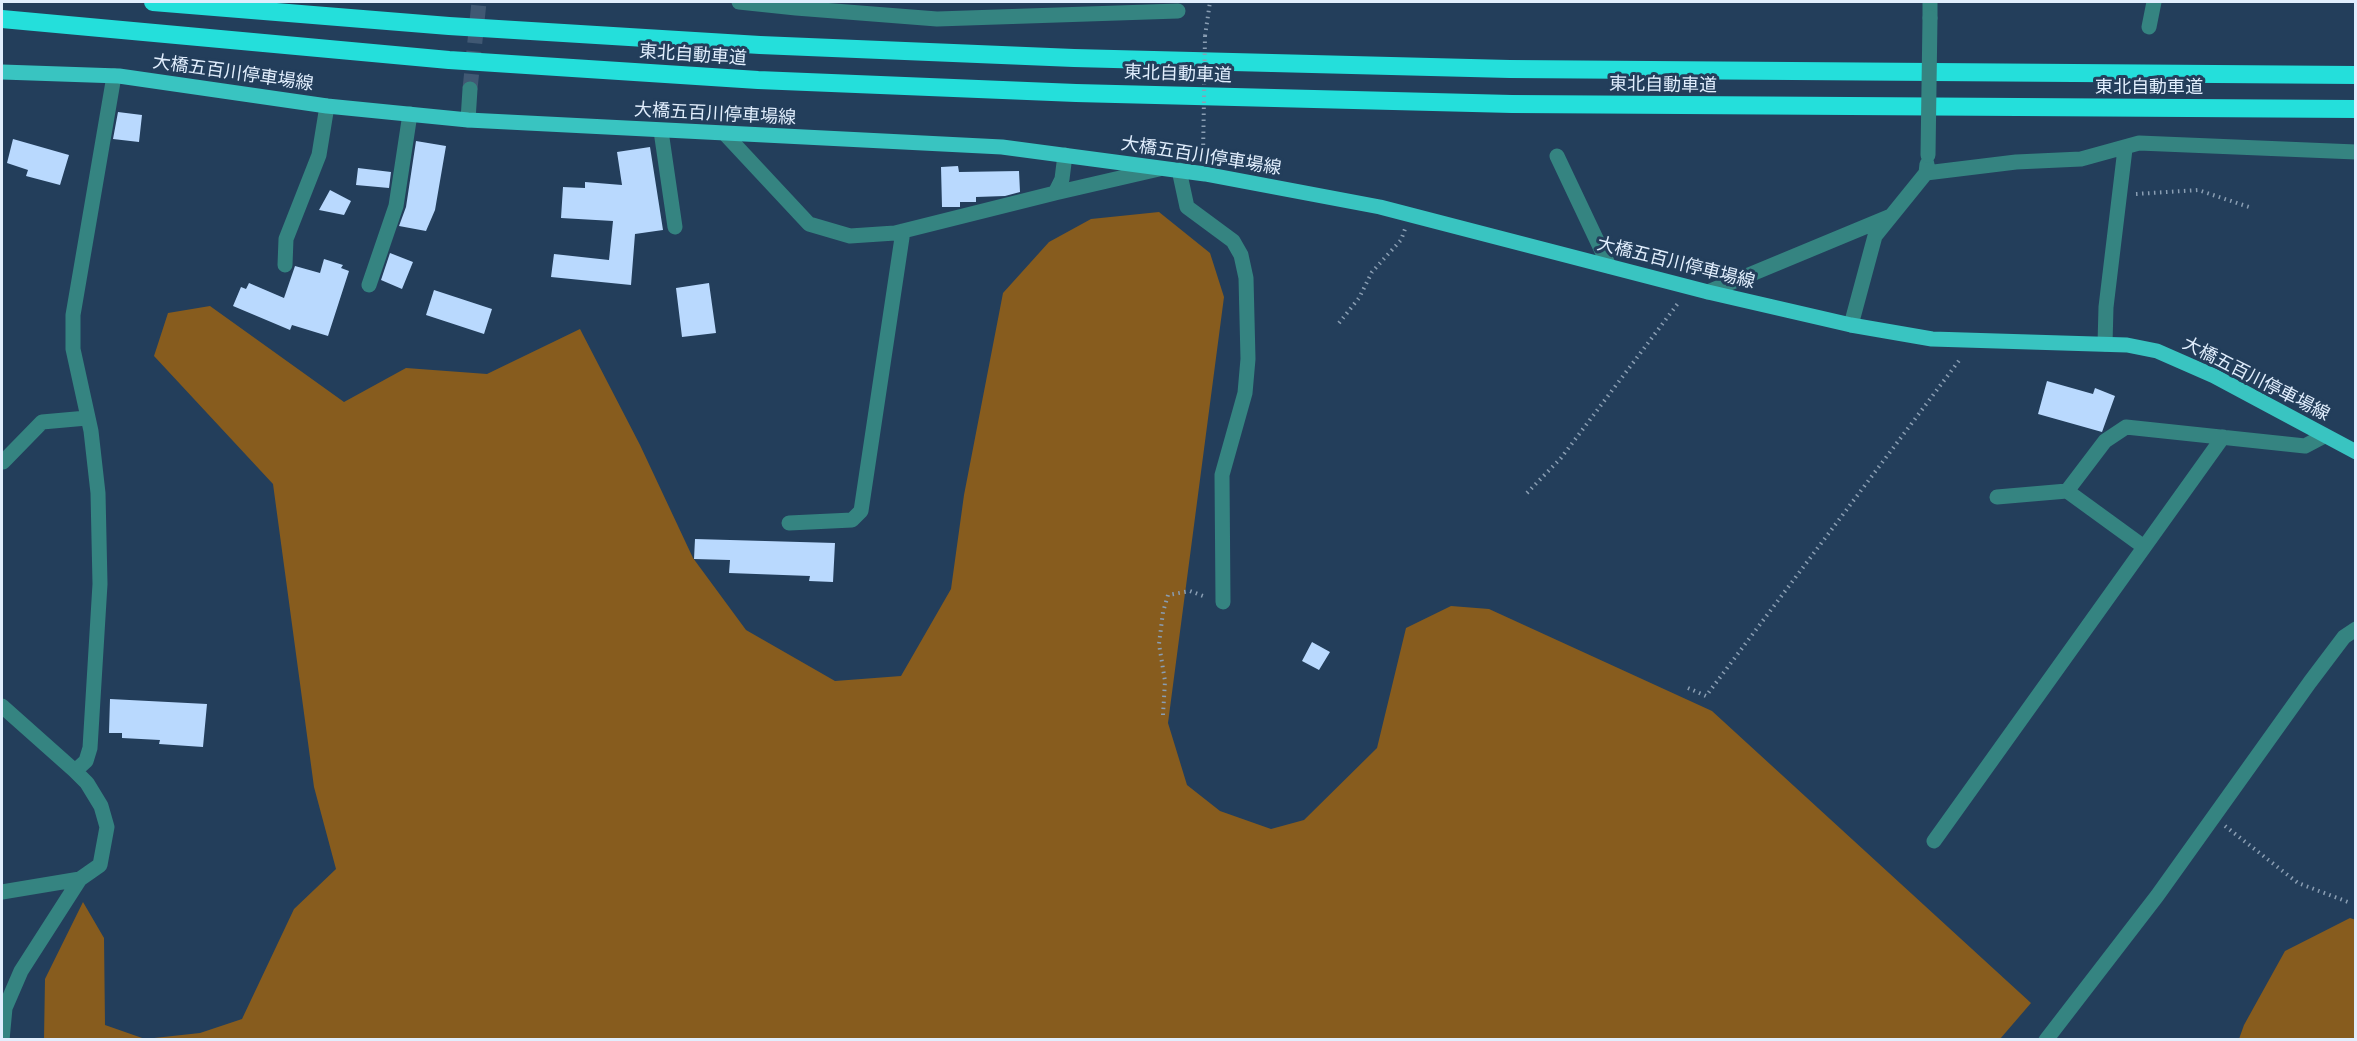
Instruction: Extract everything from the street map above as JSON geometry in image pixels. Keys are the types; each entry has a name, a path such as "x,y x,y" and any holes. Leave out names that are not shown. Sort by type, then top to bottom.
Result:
{"highway":[{"name":"東北自動車道","path":"160,2 449,26 760,45 1074,58 1510,69 2355,75"},
{"name":"東北自動車道","path":"2,19 164,36 449,60 758,80 1076,93 1512,104 2355,109"},
{"path":"2,29 164,36"}],"main road":[{"name":"大橋五百川停車場線","path":"2,72 114,76 327,106 468,120 1002,147 1179,170 1410,215 1708,292 1851,325 1932,339 2105,345 2157,351 2214,376 2355,453"}],"street":[{"path":"739,2 796,5 937,19 1178,11"},
{"path":"1851,325 1875,236 1926,173 1930,2"},
{"path":"2149,27 2154,2"},
{"path":"75,771 87,761 90,748 100,584 98,493 74,349 73,315 114,76"},
{"path":"468,120 470,89"},
{"path":"285,265 286,239 319,155 327,106"},
{"path":"369,285 396,206 410,114"},
{"path":"661,131 675,226"},
{"path":"725,134 809,224 850,236 903,231 1162,168"},
{"path":"1926,173 2016,162 2082,159 2125,149 2139,143 2355,152"},
{"path":"2105,345 2106,307 2125,149"},
{"path":"1055,193 1062,179 1065,155"},
{"path":"1557,156 1609,266"},
{"path":"1179,170 1187,207 1233,241 1241,255 1246,278 1248,359 1245,393 1222,475 1223,602"},
{"path":"1708,292 1891,216"},
{"path":"789,523 852,520 861,511 903,231"},
{"path":"3,462 42,422 87,418"},
{"path":"2067,491 2105,441 2126,427 2305,446 2324,436"},
{"path":"1934,841 2223,437"},
{"path":"1997,497 2067,491 2144,547"},
{"path":"2046,1040 2214,817 2344,637 2355,629"},
{"path":"2,706 87,783 101,806 107,827 100,865 80,879 21,971 5,1008 2,1040"},
{"path":"2,892 80,879"}],"path":[{"path":"1203,157 1205,36 1210,2"},
{"path":"2121,195 2198,190 2252,208"},
{"path":"1339,323 1359,298 1372,272 1401,240 1410,215"},
{"path":"1527,493 1561,458 1690,287"},
{"path":"1688,688 1706,696 1974,340"},
{"path":"1163,716 1164,681 1159,644 1162,612 1168,595 1190,591 1223,602"},
{"path":"2214,817 2298,883 2348,903"}],"shaded area":[{"path":"1159,212 1210,253 1224,297 1168,723 1187,785 1220,811 1271,829 1304,820 1377,748 1406,628 1451,606 1489,609 1712,711 2031,1003 2000,1039 145,1039 200,1033 242,1019 294,909 336,869 314,787 273,484 154,356 168,313 210,306 344,402 406,368 487,374 580,329 640,445 693,558 746,630 835,681 901,676 951,589 964,495 1003,293 1049,242 1091,219"},
{"path":"83,902 104,938 105,1025 145,1039 44,1039 45,979"},
{"path":"2350,918 2356,920 2355,1039 2239,1039 2244,1025 2285,951"}],"building":[{"path":"118,112 142,115 139,142 113,139"},
{"path":"13,139 69,155 60,185 26,176 28,170 7,163"},
{"path":"416,141 446,146 435,210 426,231 399,226 406,207"},
{"path":"650,147 663,230 635,234 631,285 551,277 554,254 609,260 613,221 561,218 563,187 585,188 585,182 622,185 617,152"},
{"path":"958,166 959,172 1019,171 1020,192 1005,196 976,197 976,202 960,202 960,207 942,207 941,167"},
{"path":"358,168 391,172 389,188 356,185"},
{"path":"330,190 351,201 344,215 319,210"},
{"path":"390,253 413,262 402,289 381,280"},
{"path":"324,259 343,265 341,268 349,271 328,336 292,325 290,330 233,306 241,287 246,289 249,283 284,298 295,266 320,273"},
{"path":"709,283 716,333 682,337 676,288"},
{"path":"434,290 492,309 484,334 426,315"},
{"path":"2047,381 2093,394 2095,388 2115,396 2102,432 2038,414"},
{"path":"695,539 835,543 833,582 809,581 810,576 729,573 730,560 694,559"},
{"path":"1312,642 1330,652 1319,670 1302,661"},
{"path":"110,699 207,704 203,747 159,744 160,740 122,738 122,733 109,733"}],"tunnel":[{"path":"470,89 479,2"}]}
